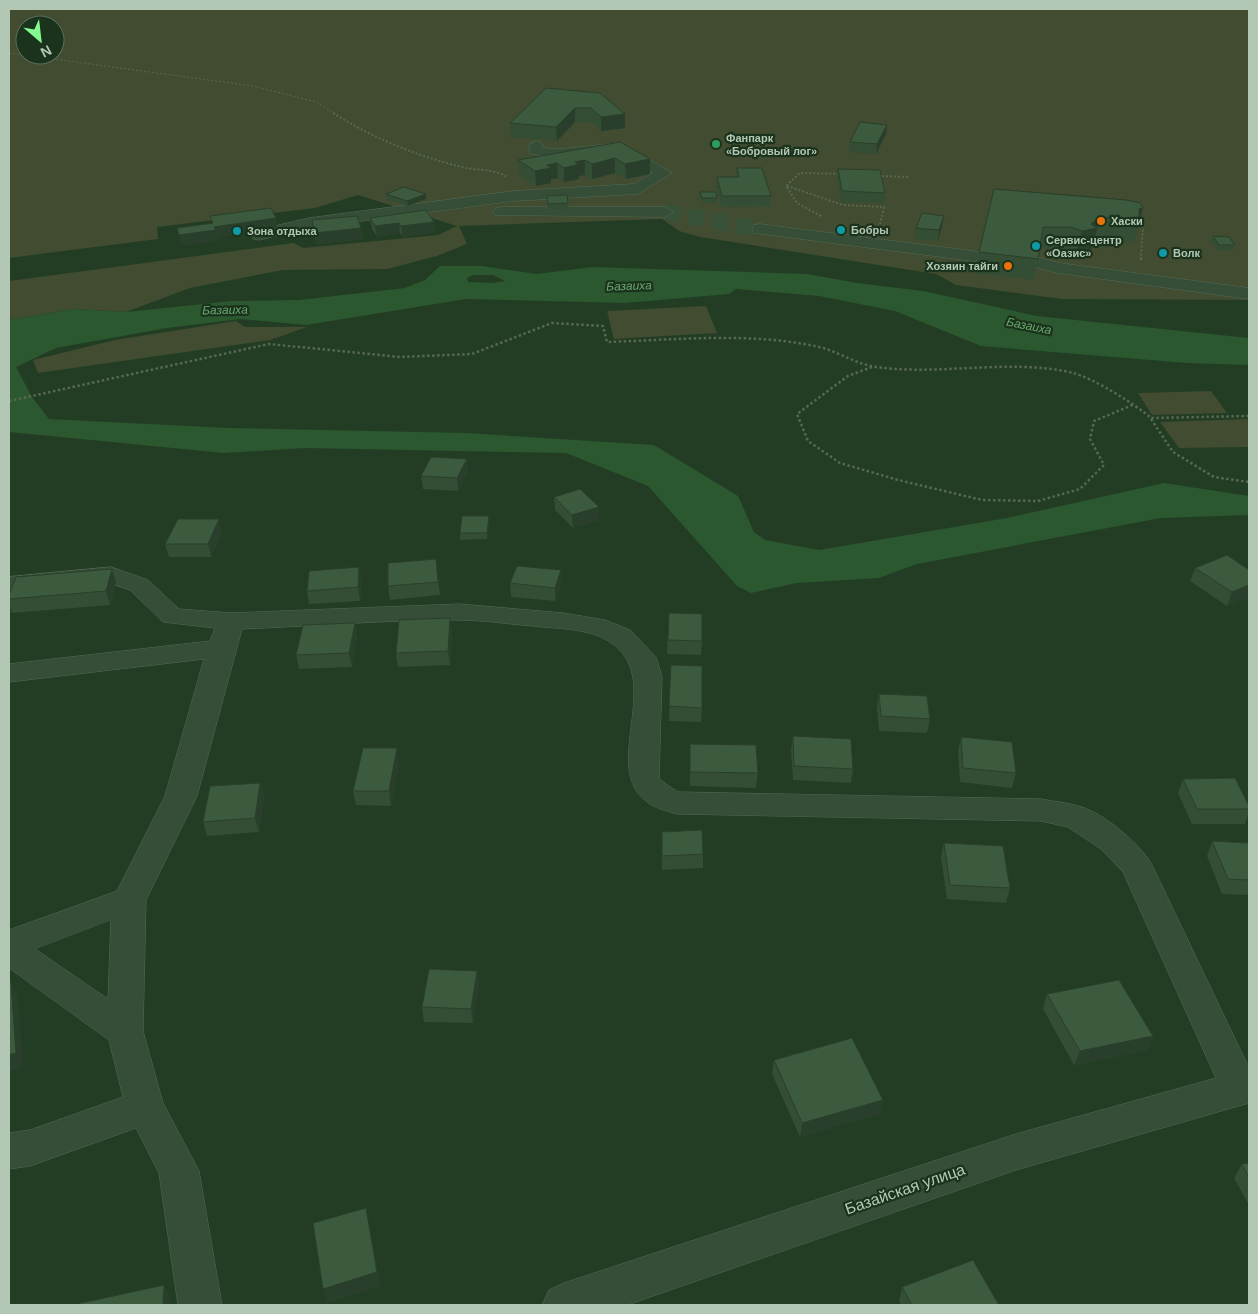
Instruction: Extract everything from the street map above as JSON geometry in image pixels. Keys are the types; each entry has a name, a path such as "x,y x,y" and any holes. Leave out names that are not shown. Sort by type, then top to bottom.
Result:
{"street":[{"path":"258,235 309,223 534,194 638,189 664,173 619,150 605,147 546,155 535,150 536,145"},
{"path":"479,202 505,214 665,212"},
{"path":"760,229 980,257"},
{"path":"1036,262 1058,268 1249,294"},
{"path":"9,585 111,575 139,585 172,616 226,634"},
{"path":"9,673 226,634 459,612 563,621 596,626 620,636 642,658 648,678 644,778 651,791 666,800 684,804 1041,810 1077,817 1112,841 1136,865 1244,1087"},
{"path":"200,1305 178,1171 145,1107 125,1031 129,900 181,796 226,634"},
{"path":"9,944 129,900"},
{"path":"9,949 125,1031"},
{"name":"Базайская улица","path":"564,1305 1016,1152 1244,1087"},
{"path":"9,1151 30,1148 145,1107"}],"path":[{"path":"9,53 253,86 316,102 362,131 460,167 502,173 534,194"},
{"path":"786,186 800,173 849,175"},
{"path":"869,175 909,177"},
{"path":"786,186 797,203 822,217"},
{"path":"786,186 843,205 884,207 874,245"},
{"path":"1131,216 1141,220 1143,225 1140,268"},
{"path":"9,401 269,344 399,357 472,354 552,323 603,326 607,342 741,338 816,346 874,367 919,370 1034,368 1074,373 1135,404 1150,418 1174,452 1214,477 1249,482"},
{"path":"874,367 848,376 797,414 808,441 840,462 898,480 982,500 1038,501 1080,489 1104,465 1090,439 1094,422 1135,404"},
{"path":"1150,418 1249,416"}],"shaded area":[{"name":"Фанпарк «Бобровый лог»","path":"9,9 1249,9 1249,300 1062,299 956,285 936,274 700,237 679,231 662,219 459,226 467,244 437,256 387,269 283,270 190,288 126,312 74,309 9,320 9,281 294,243 303,248 438,235 457,226 358,195 315,208 157,227 158,239 9,258"},
{"path":"706,306 717,333 614,339 607,311"},
{"path":"236,321 245,327 307,327 270,340 38,373 33,360 115,340"},
{"path":"1211,391 1227,413 1152,415 1138,393"},
{"path":"1249,419 1249,447 1179,448 1160,422"}],"water":[{"name":"Базаиха","path":"440,266 482,266 536,274 592,267 807,274 857,283 923,291 1037,316 1249,338 1249,365 1187,363 981,346 895,311 819,296 736,289 729,294 624,303 466,299 306,325 240,319 167,328 56,348 16,367 32,397 49,419 228,428 467,433 654,445 738,496 754,532 765,540 819,550 1007,518 1164,483 1249,496 1249,515 1161,518 917,564 879,578 797,583 751,593 737,586 648,486 566,453 305,448 224,453 9,432 9,320 74,309 126,312 232,301 299,300 405,288 425,280","holes":["473,275 493,275 505,281 493,283 468,282 467,278"]}],"building":[{"path":"546,88 600,93 625,114 601,117 591,108 575,108 556,127 510,123"},
{"path":"860,122 887,125 877,144 850,142"},
{"path":"620,142 650,159 625,164 615,158 592,164 585,160 575,162 579,164 564,168 557,163 547,165 551,168 535,171 518,160"},
{"path":"737,168 762,168 771,196 722,196 717,177 739,177"},
{"path":"838,169 880,170 885,193 842,191"},
{"path":"404,187 426,194 407,201 386,194"},
{"path":"994,189 1126,200 1140,203 1143,208 1139,209 1139,221 1100,217 1091,224 1097,228 1082,231 1071,227 1043,227 1038,259 979,252"},
{"path":"700,192 716,192 717,198 702,198"},
{"path":"567,195 568,203 548,204 547,196"},
{"path":"271,208 276,218 214,227 216,230 179,235 177,228 213,223 210,216"},
{"path":"426,210 434,222 401,226 399,223 375,226 370,218"},
{"path":"922,213 944,216 939,230 916,228"},
{"path":"357,216 361,228 315,233 312,220"},
{"path":"1213,236 1229,237 1235,245 1219,245"},
{"path":"431,457 467,459 457,478 421,476"},
{"path":"580,489 599,507 572,515 554,497"},
{"path":"462,516 489,516 487,533 460,533"},
{"path":"178,519 219,519 208,544 165,544"},
{"path":"1227,555 1249,570 1249,585 1232,592 1195,568"},
{"path":"436,559 438,582 388,586 388,563"},
{"path":"517,566 561,570 555,588 510,583"},
{"path":"359,567 358,587 307,591 309,571"},
{"path":"112,569 106,591 9,599 16,577"},
{"path":"669,613 702,614 702,641 668,640"},
{"path":"450,618 448,651 396,653 399,620"},
{"path":"355,623 349,653 296,655 303,625"},
{"path":"671,665 702,666 702,708 669,706"},
{"path":"879,694 927,696 930,719 881,716"},
{"path":"793,736 851,739 853,769 794,766"},
{"path":"961,737 1012,742 1016,773 963,768"},
{"path":"690,744 756,745 758,773 690,772"},
{"path":"363,748 397,748 389,791 353,791"},
{"path":"1235,778 1249,809 1197,809 1183,779"},
{"path":"260,783 255,818 203,822 210,786"},
{"path":"702,830 703,854 662,856 662,832"},
{"path":"1212,841 1249,843 1249,880 1228,879"},
{"path":"944,843 1003,846 1010,888 950,885"},
{"path":"429,969 477,971 471,1009 422,1007"},
{"path":"1119,980 1153,1036 1080,1051 1047,994"},
{"path":"11,982 16,1053 9,1055 9,983"},
{"path":"852,1038 883,1100 802,1123 774,1060"},
{"path":"1249,1163 1249,1178 1242,1164"},
{"path":"366,1208 377,1272 323,1289 313,1223"},
{"path":"973,1260 999,1305 912,1305 902,1287"},
{"path":"164,1285 163,1305 72,1305"}],"tunnel":[{"path":"665,212 760,229"}],"place":[{"name":"Фанпарк «Бобровый лог»","path":"716,144"},
{"name":"Хаски","path":"1101,221"},
{"name":"Бобры","path":"841,230"},
{"name":"Зона отдыха","path":"237,231"},
{"name":"Сервис-центр «Оазис»","path":"1036,246"},
{"name":"Волк","path":"1163,253"},
{"name":"Хозяин тайги","path":"1008,266"}]}
